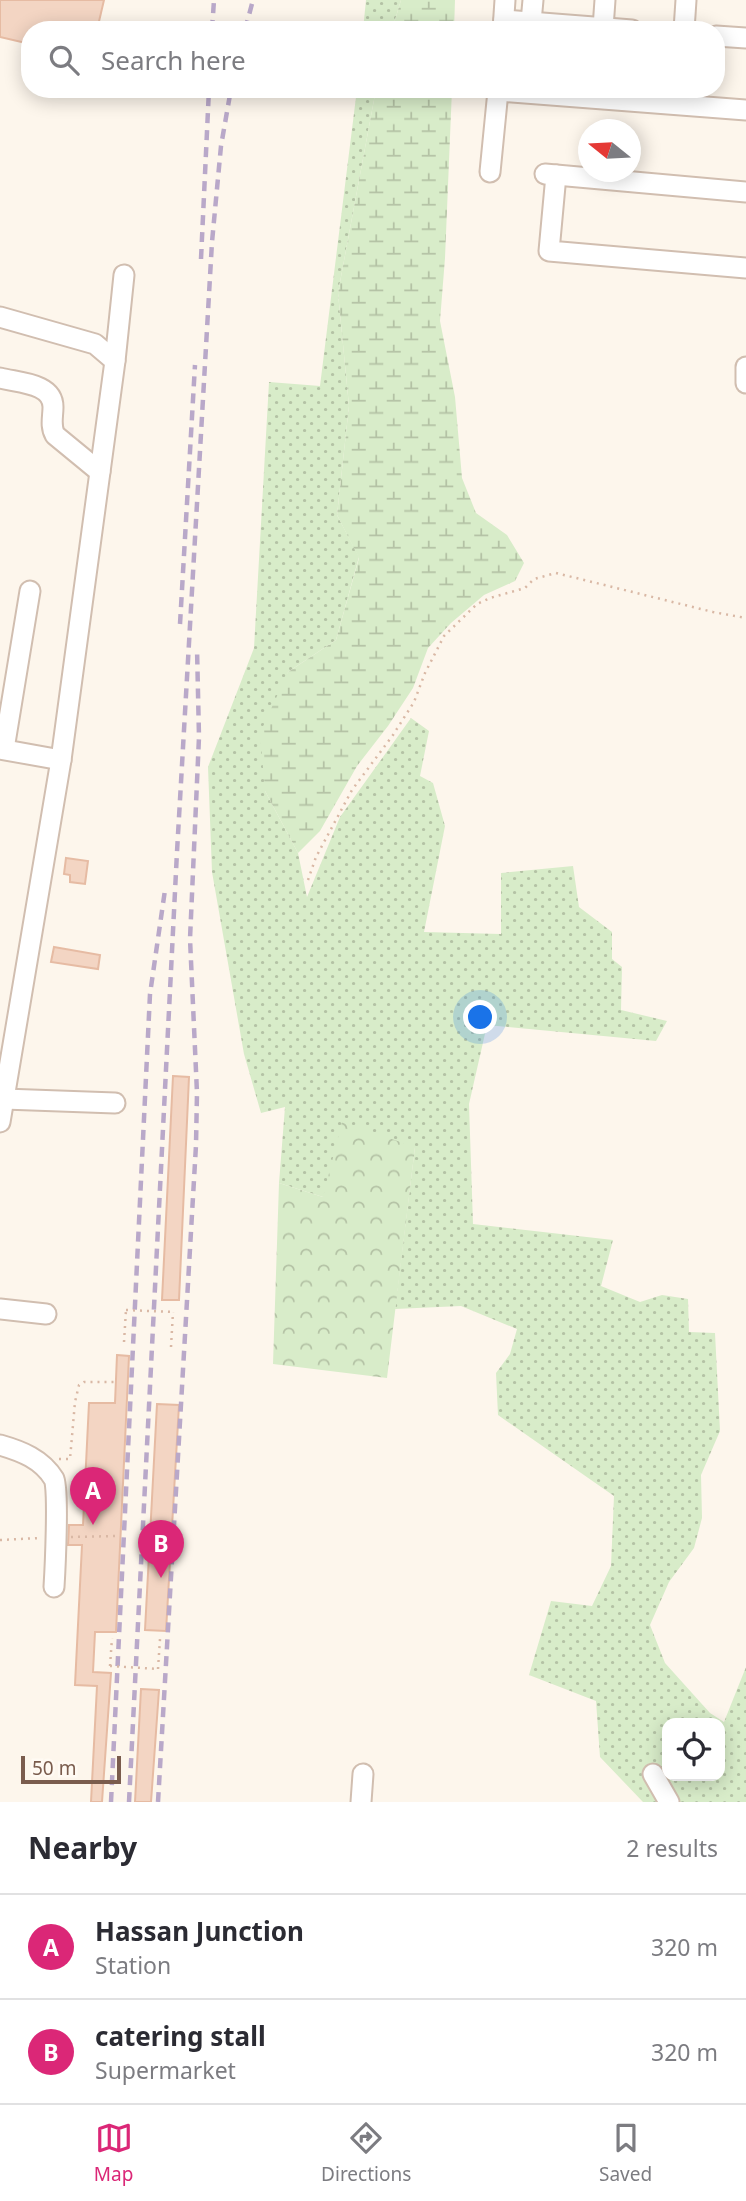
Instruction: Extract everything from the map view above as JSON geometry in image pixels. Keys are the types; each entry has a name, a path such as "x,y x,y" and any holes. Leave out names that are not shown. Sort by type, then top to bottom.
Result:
{"street":[{"path":"503,21 505,0"},
{"path":"531,21 533,0"},
{"path":"604,21 605,0"},
{"path":"685,21 686,0"},
{"path":"725,37 746,38"},
{"path":"490,172 497,98"},
{"path":"597,98 746,110"},
{"path":"746,192 551,175 549,251 746,268"},
{"path":"0,1120 61,760 124,275"},
{"path":"0,317 95,344 115,360"},
{"path":"746,367 746,383"},
{"path":"0,378 44,389 51,395 52,428 55,435 100,472"},
{"path":"30,591 2,749 61,760"},
{"path":"4,1099 116,1103"},
{"path":"0,1309 46,1314"},
{"path":"0,1445 24,1452 43,1465 55,1481 54,1587"},
{"path":"361,1802 363,1774"},
{"path":"653,1774 669,1802"}],"path":[{"path":"308,880 316,857 352,790 393,736 414,702 444,636 477,604 525,588 534,579 556,573 746,618"},
{"path":"124,1342 126,1310 173,1312 171,1347"},
{"path":"52,1459 70,1459 79,1385 84,1382 114,1382"},
{"path":"0,1540 117,1536"},
{"path":"112,1638 110,1666 158,1670 160,1639"}],"green space":[{"path":"366,0 401,0 395,21 364,21"},
{"path":"401,0 455,0 454,21 395,21"},
{"path":"356,98 374,98 338,293 349,406 337,515 359,557 336,640 288,672 265,791 298,853 307,897 340,817 411,718 429,731 420,776 433,783 445,826 424,932 501,934 501,873 573,866 579,907 612,932 612,959 622,967 621,1010 667,1021 656,1041 487,1025 469,1104 473,1224 613,1240 601,1286 640,1302 662,1295 688,1299 689,1332 715,1333 720,1431 701,1475 702,1518 694,1548 669,1582 650,1625 665,1663 710,1713 718,1718 662,1718 662,1781 725,1781 725,1720 746,1667 746,1802 643,1802 600,1757 596,1701 529,1675 551,1601 592,1606 611,1566 614,1496 498,1415 496,1373 510,1354 517,1329 461,1306 395,1309 415,1147 323,1197 279,1183 285,1107 261,1113 244,1054 212,872 208,767 254,648 269,382 320,386"},
{"path":"374,98 452,98 440,321 455,397 462,478 476,513 507,535 524,563 515,581 484,595 451,623 428,648 413,688 357,766 320,831 298,853 265,791 260,733 288,672 336,640 359,558 337,515 349,406 338,293"},
{"path":"342,1122 415,1147 387,1378 273,1364 279,1183 323,1197"}],"building":[{"path":"0,0 104,0 99,21 21,21 21,42 0,37"},
{"path":"66,858 88,861 85,884 70,882 70,875 64,874"},
{"path":"54,947 100,955 98,969 51,962"},
{"path":"173,1076 189,1077 179,1300 162,1300"},
{"path":"117,1355 129,1356 116,1632 95,1632 93,1672 111,1673 102,1802 91,1802 97,1686 75,1685 82,1545 68,1545 69,1525 83,1525 89,1403 115,1403"},
{"path":"157,1404 179,1405 166,1631 145,1630"},
{"path":"141,1689 159,1690 151,1802 135,1802"}],"railway":[{"path":"213,21 214,0"},
{"path":"247,21 253,0"},
{"path":"201,259 209,98"},
{"path":"129,1802 177,852 212,242 221,146 229,98"},
{"path":"180,624 195,365"},
{"path":"158,1802 196,1145 197,1093 190,939 199,737 197,648"},
{"path":"111,1802 150,994 165,890"}],"place":[{"name":"Hassan Junction","path":"93,1525"},
{"name":"catering stall","path":"161,1578"}]}
